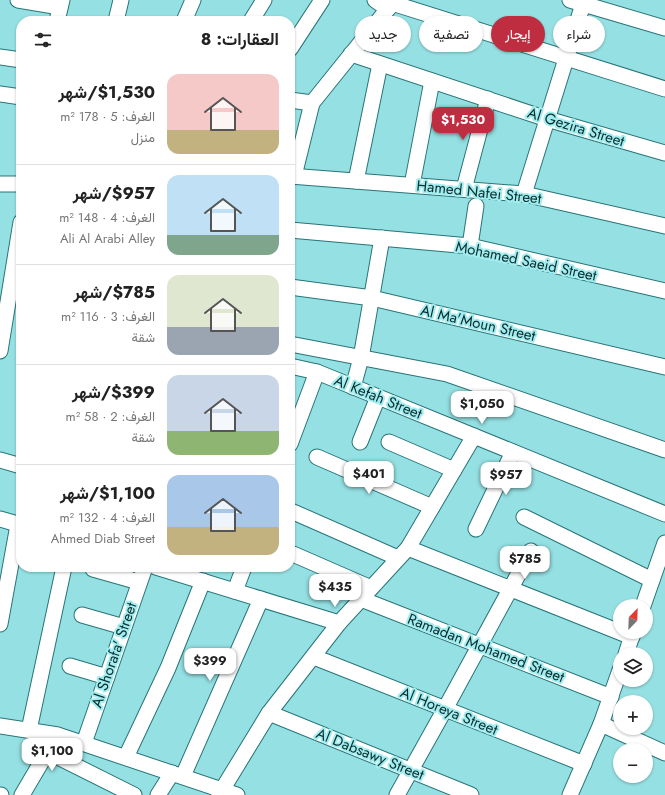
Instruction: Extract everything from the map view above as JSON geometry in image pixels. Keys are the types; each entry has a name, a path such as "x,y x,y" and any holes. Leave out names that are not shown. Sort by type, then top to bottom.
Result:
{"street":[{"path":"18,0 60,9"},
{"path":"117,16 121,0"},
{"path":"186,16 193,0"},
{"path":"254,16 264,0"},
{"path":"295,41 322,0"},
{"path":"375,0 665,89"},
{"path":"524,194 566,58 576,2 665,28"},
{"path":"295,165 312,103 391,4"},
{"name":"Al Gezira Street","path":"351,54 547,119 665,153"},
{"path":"0,57 16,59"},
{"path":"356,181 380,64"},
{"path":"412,186 432,81"},
{"path":"0,94 16,96"},
{"path":"464,190 488,99"},
{"path":"295,101 312,103"},
{"name":"Hamed Nafei Street","path":"295,176 524,194 665,226"},
{"path":"0,184 16,184"},
{"path":"470,246 476,206"},
{"name":"Mohamed Saeid Street","path":"295,230 470,246 665,291"},
{"path":"352,387 361,358 382,238"},
{"path":"0,352 16,253"},
{"name":"Al Ma'Moun Street","path":"295,287 372,298 665,366"},
{"path":"295,345 447,374 665,450"},
{"name":"Al Kefah Street","path":"295,367 317,372 665,514"},
{"path":"295,431 317,372"},
{"path":"360,442 378,397"},
{"path":"0,726 58,735 177,774 226,793 269,713 339,623 403,553 474,436"},
{"path":"389,442 454,470"},
{"path":"476,529 513,452"},
{"path":"317,457 432,507"},
{"path":"0,460 16,465"},
{"path":"295,512 403,553 511,589 613,627"},
{"path":"524,517 652,580"},
{"path":"0,519 16,524"},
{"path":"645,599 665,543"},
{"path":"0,624 16,545"},
{"path":"396,795 480,646 531,551"},
{"path":"295,555 371,588"},
{"path":"29,730 63,572"},
{"path":"104,572 139,582"},
{"name":"Al Shorafa' Street","path":"84,743 143,572"},
{"path":"184,572 203,581 339,623"},
{"path":"235,591 242,572"},
{"path":"126,757 168,668 203,581"},
{"path":"158,795 177,774 261,599"},
{"name":"Ramadan Mohamed Street","path":"361,599 611,697"},
{"path":"82,615 124,628"},
{"name":"Al Horeya Street","path":"314,657 584,764"},
{"path":"70,666 107,677"},
{"path":"570,795 601,724 614,687"},
{"name":"Al Dabsawy Street","path":"269,713 471,795"},
{"path":"601,724 665,753"},
{"path":"22,795 58,735"},
{"path":"48,752 134,795"}]}
